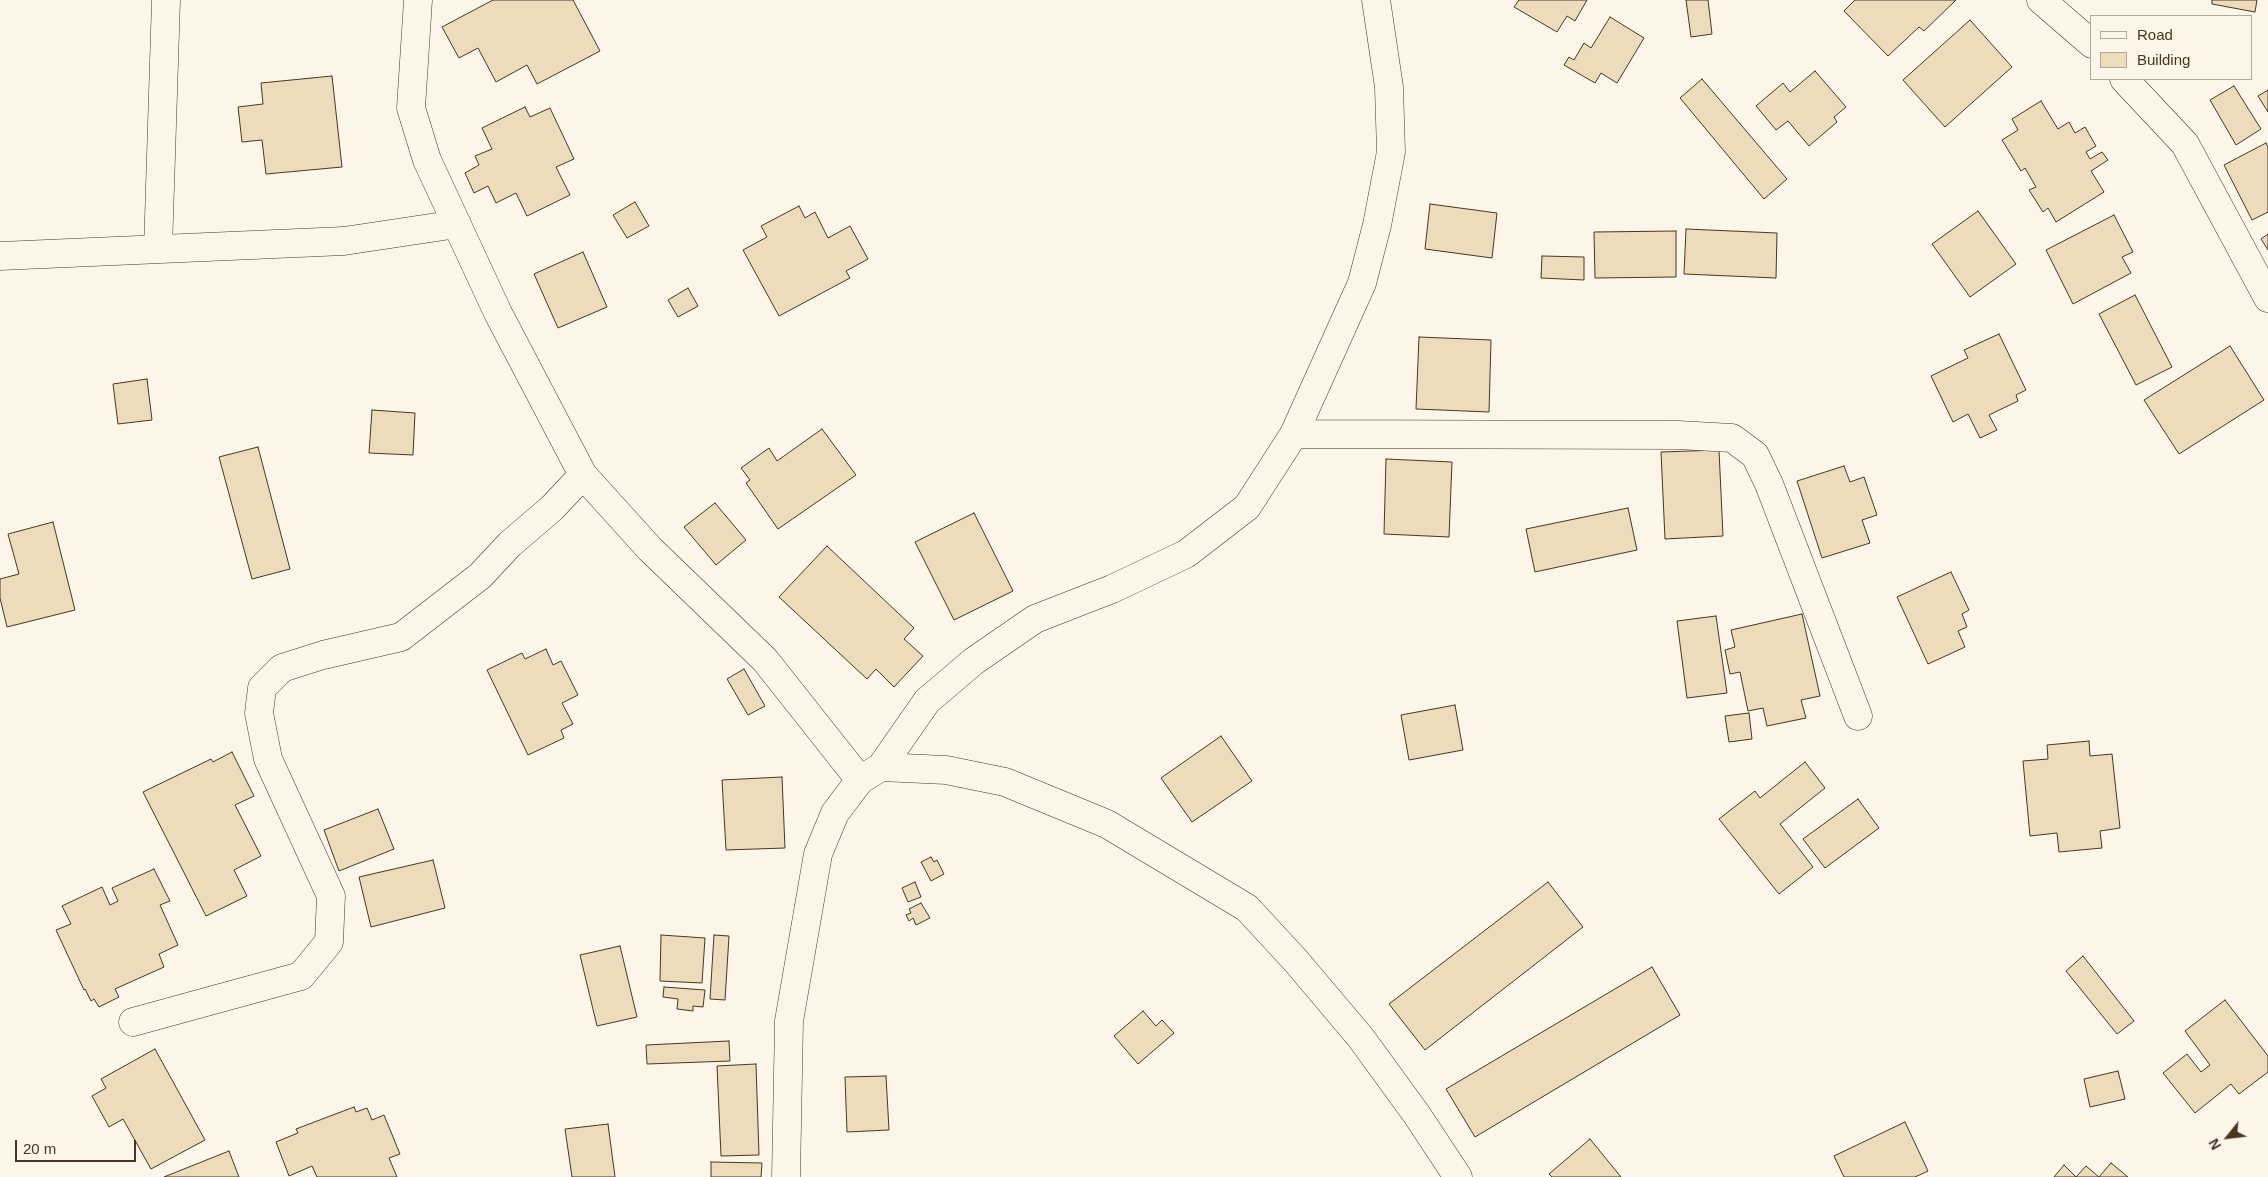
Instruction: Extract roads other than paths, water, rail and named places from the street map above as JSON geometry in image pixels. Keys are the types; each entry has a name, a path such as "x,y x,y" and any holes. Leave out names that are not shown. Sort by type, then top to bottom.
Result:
{"street":[{"path":"158,249 166,0"},
{"path":"418,0 411,108 427,160 498,313 583,475 650,549 765,660 870,774"},
{"path":"786,1177 789,1021 818,854 835,813 870,774 927,701 974,660 1035,619 1112,589 1186,554 1247,507 1294,434 1362,282 1377,225 1391,152 1389,88 1376,0"},
{"path":"2040,0 2090,42"},
{"path":"2125,80 2185,144 2268,298"},
{"path":"0,256 344,241 457,224"},
{"path":"1294,434 1678,435 1732,438 1755,456 1769,484 1858,716"},
{"path":"133,1022 301,976 329,942 332,896 268,759 259,713 262,688 282,668 323,655 401,637 480,576 510,544 552,508 583,475"},
{"path":"870,774 946,770 1005,782 1107,824 1247,908 1296,960 1361,1038 1417,1114 1458,1177"}]}
